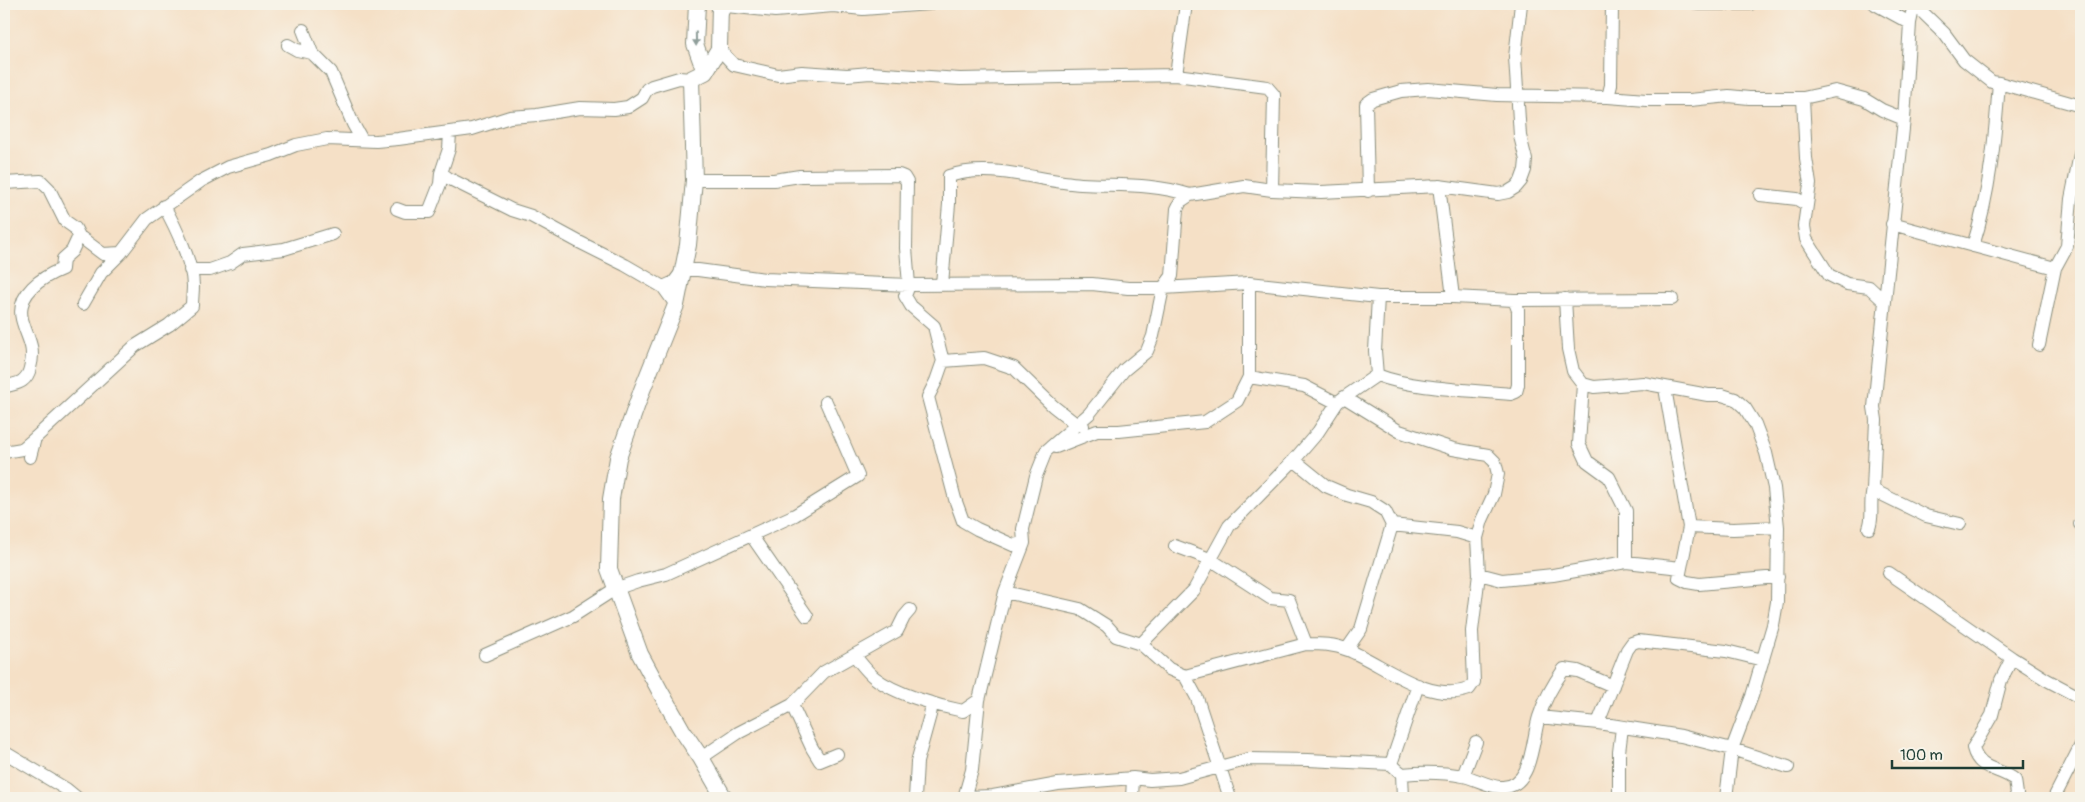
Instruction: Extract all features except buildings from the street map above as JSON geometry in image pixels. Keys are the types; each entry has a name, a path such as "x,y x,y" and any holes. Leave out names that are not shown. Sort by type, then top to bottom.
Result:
{"main road":[{"path":"697,4 696,44 698,76 694,180 688,245 676,305 642,390 618,458 611,499 608,569 640,654 682,730 724,798"},
{"path":"698,76 719,49 720,10"}],"street":[{"path":"720,10 726,6 776,11 834,6 863,9 929,4"},
{"path":"1176,75 1186,4"},
{"path":"1403,798 1402,774 1391,764 1249,759 1179,778 1150,780 1132,778 1058,784 993,796 965,798 972,770 979,700 1005,592 1024,543 1024,529 1036,476 1046,451 1089,414 1124,370 1147,351 1153,336 1164,288 1172,276 1177,209 1181,201 1190,195 1244,186 1272,190 1320,192 1439,186 1498,194 1508,192 1521,181 1526,160 1520,136 1515,57 1521,4"},
{"path":"1608,96 1611,85 1612,4"},
{"path":"1698,4 1750,4"},
{"path":"1874,4 1910,23"},
{"path":"1869,528 1872,521 1870,501 1873,490 1876,420 1874,407 1904,119 1910,23 1914,4"},
{"path":"1914,4 1944,33 1964,60 1992,82 2081,106"},
{"path":"303,30 312,53 331,72 349,116 362,140"},
{"path":"288,45 297,50 312,53"},
{"path":"719,49 734,65 778,75 802,72 847,75 870,73 960,79 1176,75 1267,87 1274,95 1272,190"},
{"path":"83,304 101,274 121,254 147,219 212,174 228,167 309,142 339,138 362,140 398,139 472,129 510,117 580,108 628,106 642,98 647,89 652,86 679,78 698,76"},
{"path":"1973,246 1987,192 1996,136 1999,83"},
{"path":"1368,191 1365,110 1369,101 1401,91 1428,89 1497,95 1608,96 1646,100 1690,100 1729,96 1803,98 1835,91 1864,99 1882,110 1904,119"},
{"path":"1803,98 1806,158 1810,184 1804,226 1806,239 1829,275 1847,284 1869,287 1884,300"},
{"path":"397,209 405,212 429,212 440,184 441,173 449,149 450,132"},
{"path":"2039,345 2055,268 2067,246 2071,199 2081,149"},
{"path":"942,284 949,204 949,176 962,171 993,172 1080,184 1142,185 1170,188 1190,195"},
{"path":"441,173 512,210 531,216 617,260 663,287 676,305"},
{"path":"694,180 774,180 800,176 900,175 904,177 907,182 906,248 909,285 905,296 911,306 934,326 943,361 928,397 955,499 963,521 1013,545 1024,543"},
{"path":"4,183 41,181 49,189 65,222 75,228 79,236 103,254 121,254"},
{"path":"1439,186 1453,297"},
{"path":"1760,195 1797,199 1807,205"},
{"path":"4,452 22,449 135,346 169,325 192,306 193,285 190,270 176,229 164,206"},
{"path":"1892,224 2055,268"},
{"path":"190,270 210,270 230,263 243,254 284,248 333,234"},
{"path":"4,387 22,381 29,373 33,359 32,343 22,319 22,304 36,283 62,269 63,259 72,251 79,236"},
{"path":"663,287 674,282 682,270 698,270 765,279 909,285 1092,284 1128,288 1164,288 1249,283 1378,297 1453,297 1514,300 1672,299"},
{"path":"943,361 984,358 1014,368 1053,406 1076,424 1097,430 1119,431 1206,422 1237,400 1249,377 1249,283"},
{"path":"1377,374 1378,297"},
{"path":"1565,299 1568,349 1573,371 1583,384 1594,388 1642,383 1735,398 1745,408 1755,424 1766,453 1774,488 1778,527 1777,602 1773,625 1752,696 1732,749 1726,798"},
{"path":"1377,374 1390,380 1415,384 1511,394 1516,392 1518,385 1518,310 1514,300"},
{"path":"1141,644 1194,590 1229,526 1294,460 1318,432 1340,400 1377,374"},
{"path":"1185,676 1306,644 1327,644 1347,649 1391,674 1418,685 1448,692 1469,689 1474,682 1472,631 1479,574 1477,538 1482,520 1494,494 1498,474 1495,462 1488,455 1453,449 1399,431 1340,400 1304,386 1249,377"},
{"path":"1583,384 1578,444 1587,461 1609,476 1626,511 1626,562"},
{"path":"1664,388 1689,527 1679,578 1687,582 1699,584 1739,579 1778,578"},
{"path":"486,655 573,616 615,589 666,574 712,555 795,515 858,476 826,402"},
{"path":"1046,451 1097,430"},
{"path":"30,457 35,438"},
{"path":"1294,460 1326,486 1371,502 1385,511 1392,525 1361,629 1347,649"},
{"path":"1873,490 1926,516 1960,524"},
{"path":"1392,525 1457,532 1477,538"},
{"path":"1689,527 1733,529 1778,527"},
{"path":"751,535 807,616"},
{"path":"1175,546 1210,559 1270,598 1289,600 1306,644"},
{"path":"1479,574 1502,580 1553,576 1626,562 1681,568"},
{"path":"1889,573 2012,658 2081,698"},
{"path":"1005,592 1080,609 1107,626 1116,636 1141,644 1169,669 1185,676 1197,698 1218,767 1230,798"},
{"path":"701,758 738,733 792,705 824,672 897,631 904,616 910,610"},
{"path":"1598,723 1627,650 1632,643 1638,641 1726,652 1763,660"},
{"path":"854,655 876,679 904,694 963,712 979,700"},
{"path":"2012,658 2001,680 1992,715 1973,748 1975,758 1992,770 2010,775 2015,780 2017,794 2015,798"},
{"path":"1402,774 1425,772 1463,776 1499,788 1512,786 1521,779 1530,761 1539,717 1564,669 1578,671 1613,686"},
{"path":"1391,764 1418,685"},
{"path":"915,798 917,762 932,703"},
{"path":"792,705 820,761 837,754"},
{"path":"1539,717 1598,723 1680,736 1732,749 1788,767"},
{"path":"1619,798 1619,752 1622,728"},
{"path":"1463,776 1476,742"},
{"path":"2054,798 2081,745"},
{"path":"4,752 66,789 77,798"},
{"path":"1132,778 1132,798"}]}
